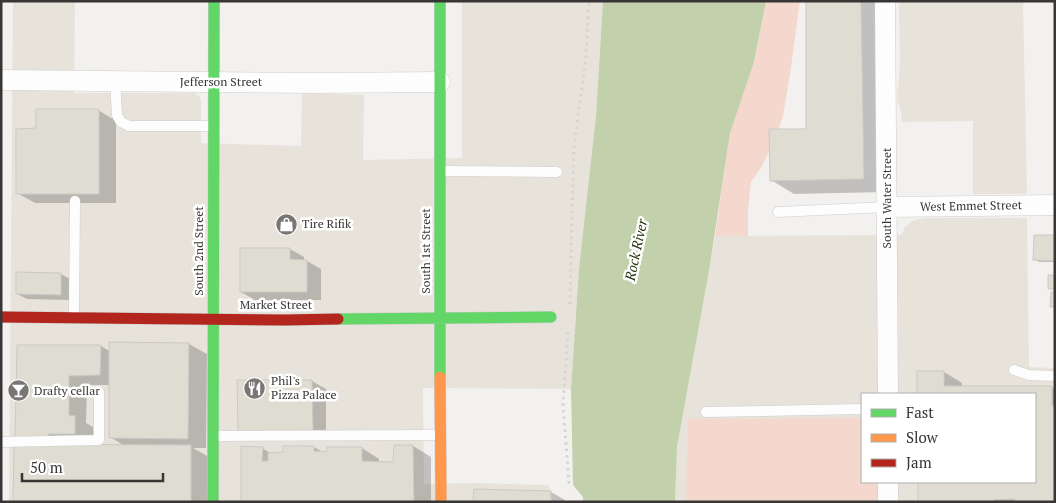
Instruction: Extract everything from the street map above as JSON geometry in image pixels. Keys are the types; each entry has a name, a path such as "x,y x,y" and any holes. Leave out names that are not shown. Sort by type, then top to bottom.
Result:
{"street":[{"name":"South 2nd Street","path":"213,502 214,1"},
{"name":"South 1st Street","path":"440,1 440,502"},
{"name":"South Water Street","path":"885,1 888,393"},
{"name":"Jefferson Street","path":"1,80 317,83 440,82"},
{"name":"West Emmet Street","path":"887,207 1055,205"},
{"name":"Market Street","path":"1,317 213,319 551,317"},
{"path":"888,483 888,502"}],"lane":[{"path":"115,81 117,115 122,122 129,126 213,126"},
{"path":"440,171 557,172"},
{"path":"74,318 75,201"},
{"path":"778,212 887,207"},
{"path":"1014,370 1029,376 1055,376"},
{"path":"1,442 99,440 99,392"},
{"path":"706,412 861,409"},
{"path":"213,436 440,435"}],"path":[{"path":"569,310 574,148 586,56 589,1"},
{"path":"568,326 563,404 569,484"}],"shaded area":[{"path":"13,1 75,1 74,93 194,93 201,99 201,143 301,146 302,93 364,95 363,160 462,158 462,1 603,1 596,116 579,269 571,389 423,388 424,484 548,485 551,491 551,502 9,502"},
{"path":"766,1 800,1 783,116 775,140 762,166 751,182 748,236 715,236 730,132 754,62"},
{"path":"899,1 1023,1 1027,194 973,194 973,121 902,122 897,100 900,64"},
{"path":"924,218 1027,218 1029,367 1055,368 1055,502 675,502 677,447 715,236 901,235 905,227 912,221"},
{"path":"861,418 861,483 882,483 882,502 686,502 688,419"}],"water":[{"name":"Rock River","path":"603,1 766,1 754,62 730,133 709,271 677,447 675,502 583,502 583,497 573,485 571,389 579,269 596,116"}],"building":[{"path":"806,1 861,1 864,179 770,181 769,129 806,129"},
{"path":"36,109 99,109 99,194 16,194 16,129 36,128"},
{"path":"1034,235 1055,235 1055,261 1033,260"},
{"path":"240,248 290,248 290,259 307,260 307,292 240,292"},
{"path":"16,272 61,273 61,295 16,294"},
{"path":"1048,275 1055,275 1055,289 1048,289"},
{"path":"1051,292 1055,292 1055,307 1050,307"},
{"path":"109,342 189,343 188,439 109,438"},
{"path":"17,345 101,345 100,375 69,376 69,416 75,415 75,434 49,434 48,437 15,439"},
{"path":"917,371 944,371 944,386 1052,386 1052,406 1055,406 1055,502 1015,502 1015,499 994,500 994,502 918,502 918,483 1036,483 1036,393 917,393"},
{"path":"237,380 312,380 313,430 238,431"},
{"path":"14,444 191,445 191,502 13,502"},
{"path":"394,445 413,445 414,502 241,502 241,446 263,447 262,461 268,461 268,453 283,452 283,446 314,446 314,451 326,452 327,447 362,447 362,461 393,462"},
{"path":"474,489 551,491 551,502 473,502"}],"traffic: fast":[{"path":"213,502 214,1"},
{"path":"440,1 440,377"},
{"path":"338,319 551,317"}],"traffic: slow":[{"path":"440,377 441,502"}],"traffic: jam":[{"path":"1,317 338,319"}],"place":[{"name":"Tire Rifik","path":"286,224"},
{"name":"Phil's Pizza Palace","path":"255,388"},
{"name":"Drafty cellar","path":"18,391"}]}
